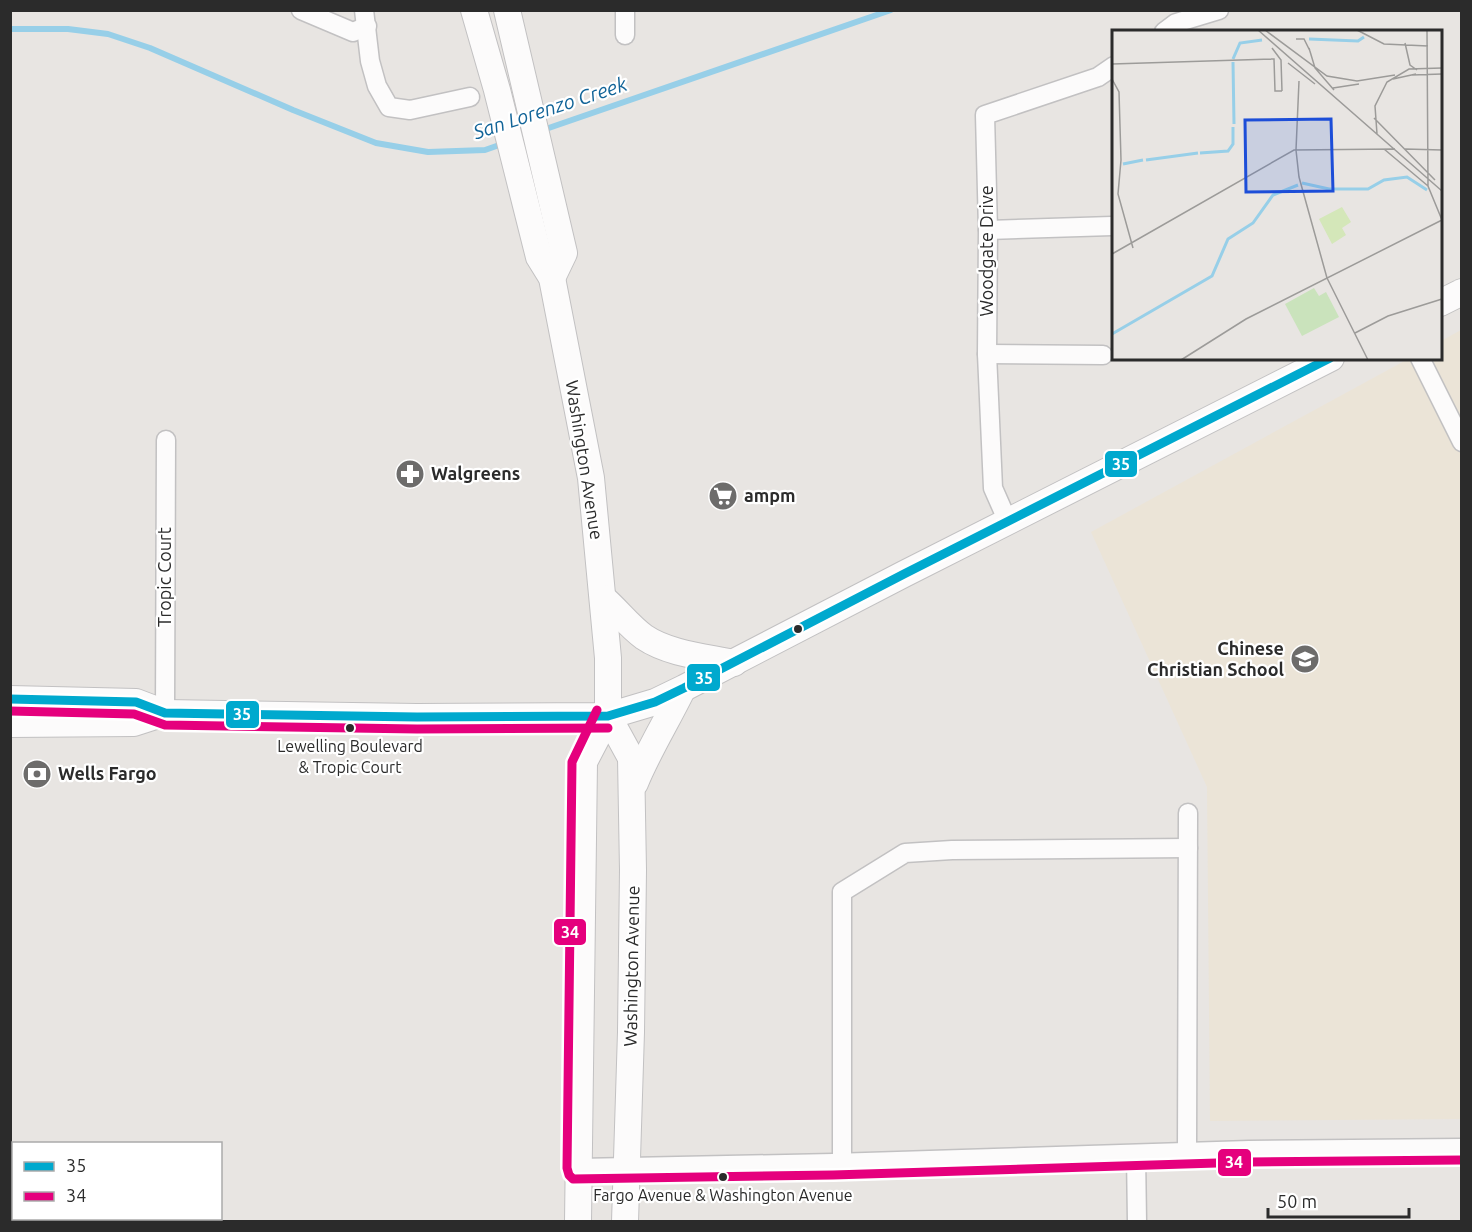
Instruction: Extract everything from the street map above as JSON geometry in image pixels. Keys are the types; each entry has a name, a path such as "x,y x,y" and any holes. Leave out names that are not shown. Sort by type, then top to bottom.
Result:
{"main road":[{"name":"Washington Avenue","path":"474,10 540,257 552,278 591,478 603,598 608,658 608,716 584,762 578,1221"},
{"path":"507,10 564,253 552,278"},
{"path":"1442,302 1461,292"},
{"path":"10,724 130,723 165,713 428,717 608,716 655,702 682,690 894,579 1327,360"},
{"path":"603,598 643,636 656,644 681,652 734,663"},
{"path":"631,795 646,755 663,729 682,690"},
{"path":"10,699 135,702 165,713"},
{"name":"Washington Avenue","path":"608,716 631,758 632,947 625,1221"}],"street":[{"path":"301,10 352,32 366,18"},
{"path":"625,10 625,35"},
{"path":"1167,30 1176,23 1219,10"},
{"path":"366,18 370,61 377,86 389,107 410,110 470,97"},
{"name":"Woodgate Drive","path":"1008,522 993,488 987,354 988,230 985,115 1098,77 1112,67"},
{"path":"988,230 1112,226"},
{"path":"987,354 1102,355"},
{"path":"1421,360 1461,442"},
{"name":"Tropic Court","path":"165,713 166,440"},
{"path":"1187,1152 1188,813"},
{"path":"842,1163 842,892 905,853 952,850 1188,848"},
{"path":"579,1168 842,1163 1187,1152 1461,1148"},
{"path":"1136,1154 1137,1221"}],"shaded area":[{"name":"Chinese Christian School","path":"1461,330 1461,1119 1210,1121 1207,787 1091,532 1406,360 1442,360 1442,340"}],"waterway":[{"name":"San Lorenzo Creek","path":"540,131 891,10"},
{"name":"San Lorenzo Creek","path":"10,29 68,29 108,34 150,48 376,143 428,152 485,150 505,143"}],"transit line":[{"name":"35","path":"10,699 136,702 165,713 417,717 608,716 655,702 684,688 1326,360"},
{"name":"34","path":"597,710 572,762 567,1168 573,1179 833,1175 1249,1162 1462,1160"},
{"name":"34","path":"10,711 134,714 165,725 417,729 608,728"}],"place":[{"name":"Walgreens","path":"410,474"},
{"name":"ampm","path":"723,496"},
{"name":"Chinese Christian School","path":"1305,659"},
{"name":"Lewelling Boulevard & Tropic Court","path":"350,728"},
{"name":"Wells Fargo","path":"37,774"},
{"name":"Fargo Avenue & Washington Avenue","path":"723,1177"}]}
